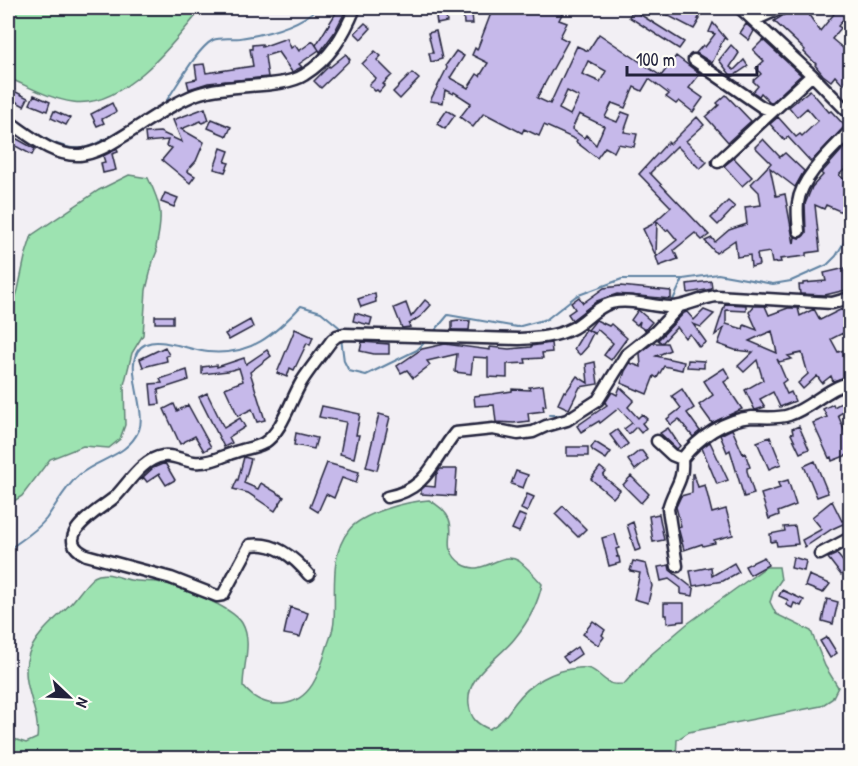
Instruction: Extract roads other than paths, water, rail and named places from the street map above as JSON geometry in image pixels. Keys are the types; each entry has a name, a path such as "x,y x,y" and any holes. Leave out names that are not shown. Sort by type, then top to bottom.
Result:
{"street":[{"path":"8,121 46,147 67,154 88,153 106,146 195,94 226,87 288,81 303,77 330,55 340,41 356,8"},
{"path":"740,8 850,114"},
{"path":"752,8 755,20"},
{"path":"755,20 781,8"},
{"path":"694,60 762,107 772,111"},
{"path":"718,162 812,75"},
{"path":"798,231 798,203 802,188 829,153 850,131"},
{"path":"309,575 286,552 267,544 250,545 244,552 223,595 217,596 171,578 86,555 77,548 73,539 75,532 89,516 115,496 128,480 161,456 205,463 264,443 272,436 288,411 301,382 332,340 340,335 519,339 545,337 573,328 602,306 610,303 633,302 673,307 716,296 832,303 850,298"},
{"path":"387,498 403,494 422,480 455,432 493,429 518,434 533,432 567,420 587,408 604,393 626,355 655,333 673,307"},
{"path":"677,566 668,509 683,472 682,459 688,452 717,428 730,421 751,417 787,416 850,383"},
{"path":"657,441 672,455 682,459"},
{"path":"820,554 850,538"}],"waterway":[{"path":"162,107 193,61 213,40 240,38 271,31 301,20 318,8"},
{"path":"8,114 43,137 73,148 94,145 134,123"},
{"path":"433,333 448,315 517,327 547,319 576,296 622,279 683,279 718,274 773,284 791,281 827,265 836,256 850,232"},
{"path":"671,304 683,279"},
{"path":"8,550 42,524 65,490 79,475 120,452 134,439 141,421 134,360 138,351 146,344 166,343 208,352 237,351 271,334 301,306 321,312 339,327 340,332"},
{"path":"639,338 653,327"},
{"path":"341,338 344,361 349,371 366,375 417,350 427,340"},
{"path":"549,415 566,415"}]}
